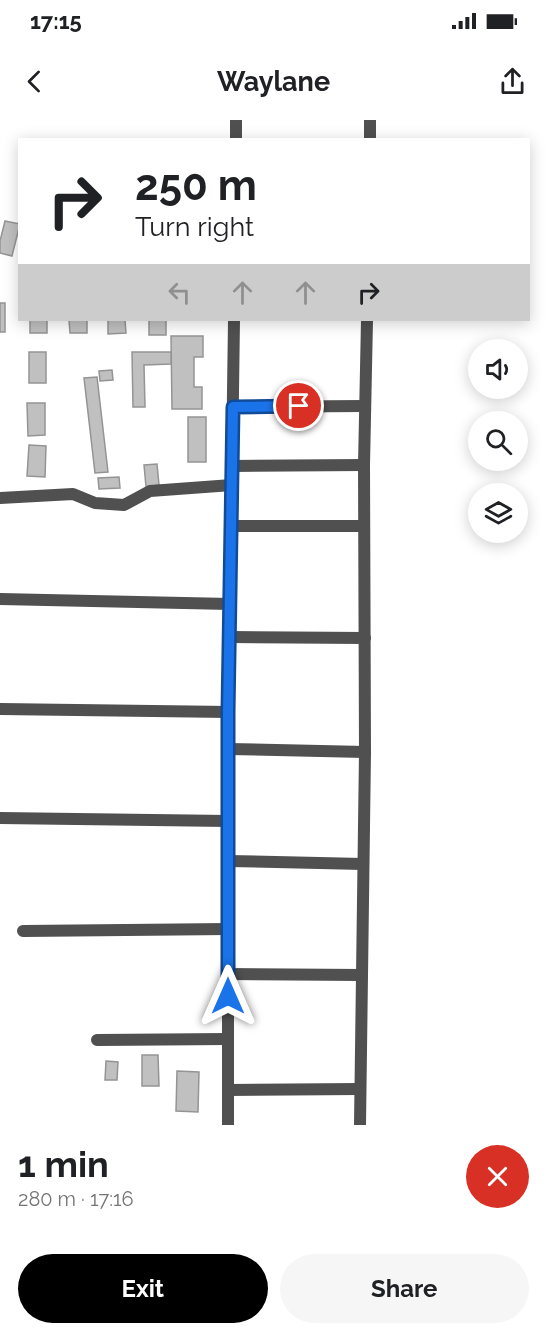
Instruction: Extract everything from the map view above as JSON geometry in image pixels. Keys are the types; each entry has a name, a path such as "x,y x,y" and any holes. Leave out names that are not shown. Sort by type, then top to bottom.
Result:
{"street":[{"path":"236,120 236,138"},
{"path":"370,120 370,138"},
{"path":"228,1125 228,712 234,321"},
{"path":"360,1125 367,321"},
{"path":"233,407 365,406"},
{"path":"232,466 364,465"},
{"path":"0,498 73,494 95,503 124,505 150,491 232,485"},
{"path":"231,526 364,526"},
{"path":"0,599 230,604"},
{"path":"230,637 365,638"},
{"path":"0,709 228,712"},
{"path":"228,749 365,752"},
{"path":"0,818 228,821"},
{"path":"228,861 363,864"},
{"path":"23,932 228,929"},
{"path":"228,974 362,975"},
{"path":"97,1040 228,1039"},
{"path":"228,1090 360,1089"}],"building":[{"path":"5,221 18,224 12,256 0,253 0,241"},
{"path":"0,303 5,303 5,332 0,332"},
{"path":"30,321 47,321 47,333 30,333"},
{"path":"69,321 87,321 87,333 70,333"},
{"path":"108,321 125,321 126,333 108,334"},
{"path":"149,321 166,321 166,335 149,335"},
{"path":"171,336 203,336 203,357 194,357 194,387 202,387 202,409 172,409"},
{"path":"29,352 46,352 46,383 29,383"},
{"path":"132,352 171,352 171,364 144,365 145,407 133,407"},
{"path":"112,370 113,380 100,381 99,371"},
{"path":"97,377 108,472 95,473 84,378"},
{"path":"27,403 45,403 45,435 28,436"},
{"path":"188,417 206,417 206,462 188,462"},
{"path":"29,445 46,446 45,477 27,476"},
{"path":"157,464 159,485 146,487 144,465"},
{"path":"119,477 120,488 99,489 98,478"},
{"path":"142,1055 158,1055 159,1086 142,1086"},
{"path":"106,1061 118,1062 117,1080 105,1080"},
{"path":"177,1071 199,1072 198,1112 176,1111"}],"route":[{"path":"228,996 228,712 233,407 299,406"}]}
